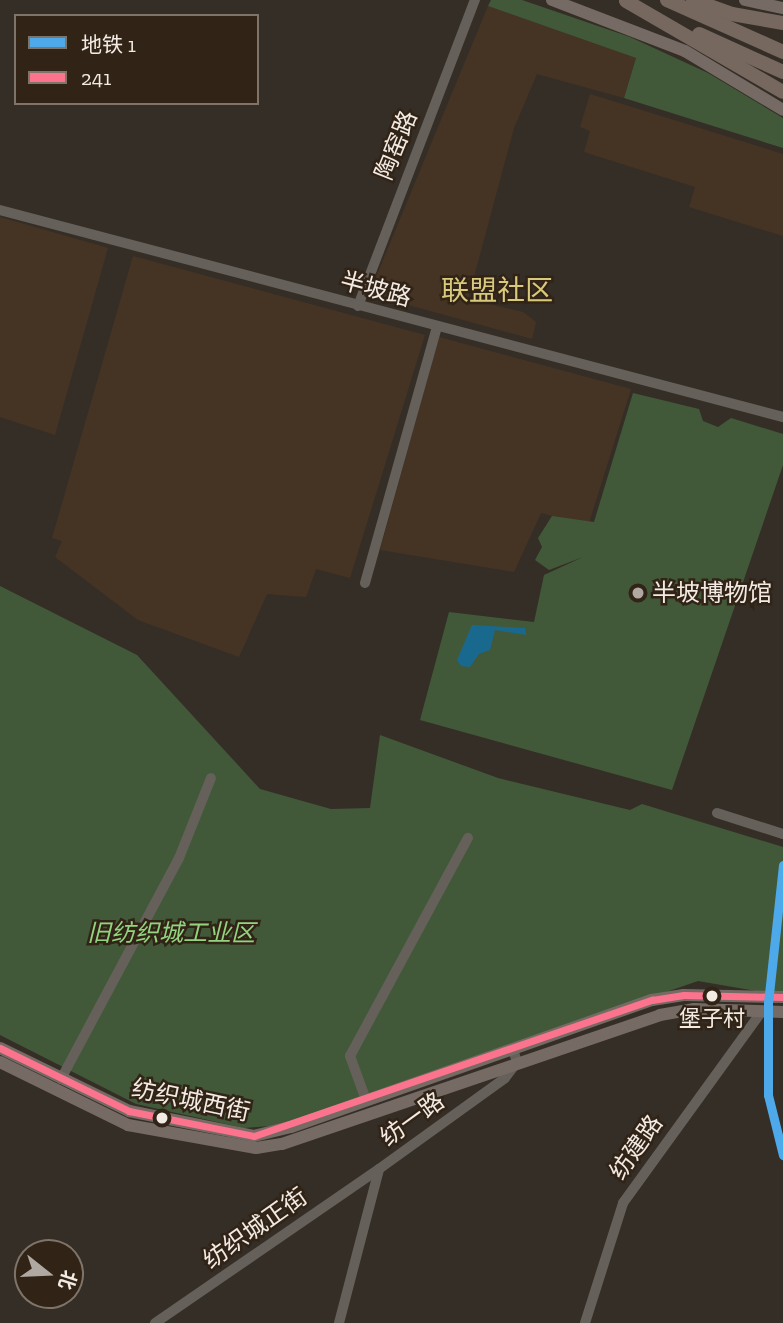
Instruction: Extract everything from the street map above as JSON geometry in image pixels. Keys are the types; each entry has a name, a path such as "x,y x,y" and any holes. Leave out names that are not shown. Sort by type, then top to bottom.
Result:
{"highway":[{"path":"625,0 783,72"},
{"path":"625,0 783,92"},
{"path":"667,0 783,49"},
{"path":"693,0 732,14 783,23"}],"main road":[{"path":"552,0 685,51 783,110"},
{"path":"746,0 783,8"},
{"name":"纺织城西街","path":"0,1062 128,1125 257,1148 282,1144 669,997 783,998"},
{"name":"纺织城西街","path":"0,1048 129,1111 248,1136 271,1134 366,1100 660,1015 694,1009 760,1014 783,1012"}],"street":[{"name":"陶窑路","path":"358,306 475,0"},
{"name":"半坡路","path":"0,210 783,417"},
{"path":"365,583 437,326"},
{"path":"61,1079 183,848 211,778"},
{"path":"717,813 783,834"},
{"path":"366,1100 350,1056 468,838"},
{"name":"纺建路","path":"585,1323 623,1203 760,1014"},
{"name":"纺一路","path":"338,1323 379,1169 506,1078 515,1056"},
{"name":"纺织城正街","path":"155,1323 379,1169"}],"shaded area":[{"path":"488,6 636,58 624,98 537,74 514,128 468,299 523,312 536,322 532,339 369,294"},
{"path":"590,94 783,154 783,236 689,207 695,187 584,152 590,131 580,127"},
{"path":"0,217 108,248 55,435 0,417"},
{"path":"133,256 425,335 350,578 316,569 306,597 267,594 239,657 138,620 55,557 62,541 52,538"},
{"path":"439,337 631,389 588,526 541,513 514,572 380,550"}],"green space":[{"path":"491,0 522,0 630,37 708,73 783,118 783,148 624,98 636,58 488,6"},
{"name":"半坡博物馆","path":"633,393 699,409 703,421 718,427 731,418 783,434 783,465 672,790 420,720 449,612 534,622 544,575 583,557 549,570 535,560 542,547 538,538 552,516 594,522"},
{"name":"旧纺织城工业区","path":"0,586 137,655 260,789 331,809 370,808 380,735 498,778 630,810 642,804 783,847 783,991 762,992 698,981 281,1125 244,1128 136,1104 0,1035"}],"water":[{"path":"472,625 525,628 526,635 495,630 490,650 479,654 470,667 461,666 457,660"}],"metro line":[{"name":"1","path":"783,865 768,1002 768,1095 783,1155"}],"transit line":[{"name":"241","path":"0,1048 129,1111 254,1136 652,1000 684,995 783,997"}],"place":[{"name":"半坡博物馆","path":"638,593"},
{"name":"堡子村","path":"712,996"}],"district":[{"name":"联盟社区","path":"497,291"}]}
